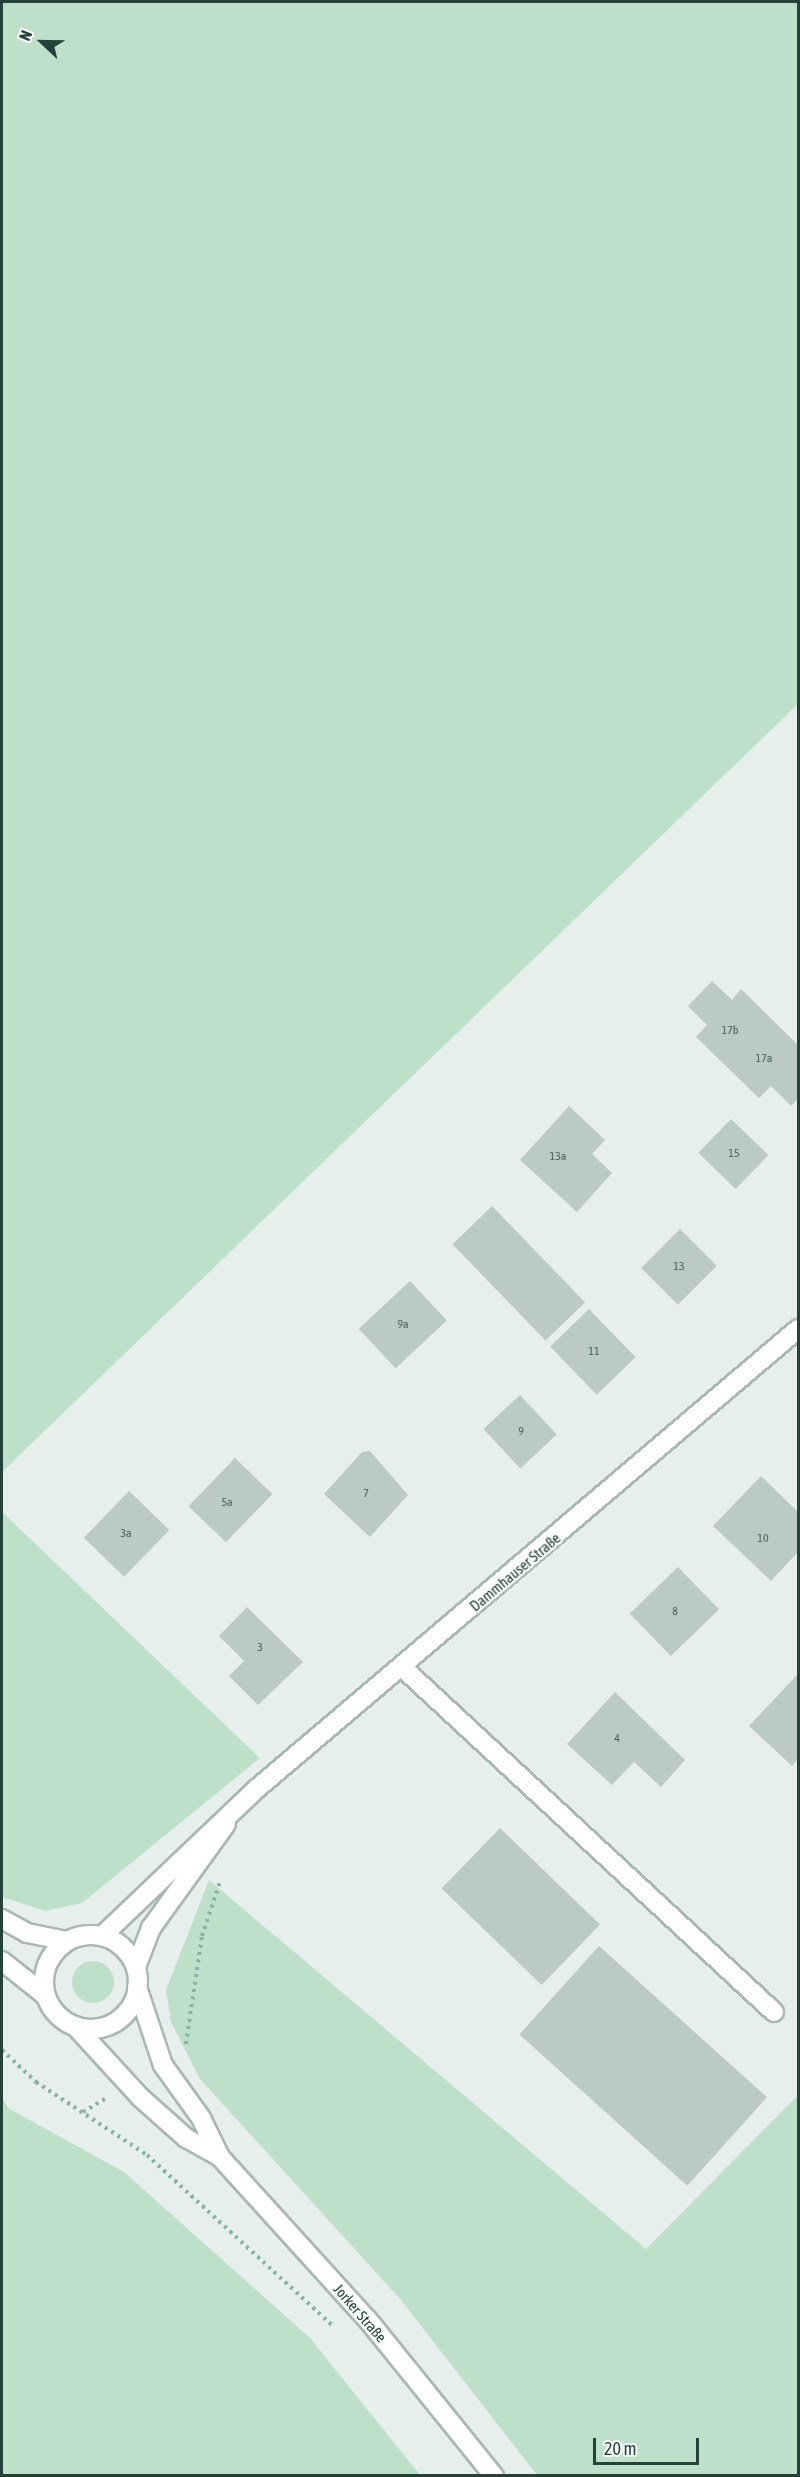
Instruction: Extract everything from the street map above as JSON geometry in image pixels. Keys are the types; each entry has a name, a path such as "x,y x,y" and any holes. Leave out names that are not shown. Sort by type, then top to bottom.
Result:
{"street":[{"name":"Dammhauser Straße","path":"102,1936 231,1815 798,1329"},
{"path":"403,1668 774,2012"},
{"name":"Dammhauser Straße","path":"135,1967 151,1928 231,1815"},
{"path":"2,1919 27,1934 68,1941 102,1936 122,1947 135,1967 137,1987 128,2011 115,2022 91,2029 75,2026 57,2014 46,1996 2,1961"},
{"path":"46,1996 49,1961 68,1941"},
{"name":"Jorker Straße","path":"137,1987 163,2066 201,2118 219,2157"},
{"name":"Jorker Straße","path":"75,2026 129,2085 186,2138 219,2157 368,2320 494,2475"}],"path":[{"path":"163,2066 186,2045 202,1936 223,1875"},
{"path":"2,2050 36,2082 147,2155 338,2330"},
{"path":"83,2112 129,2085"}],"green space":[{"path":"2,2 798,2 798,704 2,1472"},
{"path":"2,1512 260,1758 82,1903 45,1911 2,1897"},
{"path":"209,1880 646,2249 798,2095 798,2475 537,2475 401,2300 200,2079 171,2022 166,1990"},
{"path":"93,1961 108,1967 114,1982 108,1997 93,2003 78,1997 72,1982 78,1967"},
{"path":"2,2097 8,2108 124,2172 310,2338 420,2475 2,2475"}],"building":[{"path":"712,981 732,1000 741,989 798,1045 798,1098 791,1106 771,1086 759,1098 696,1037 707,1025 688,1006"},
{"path":"569,1106 605,1140 592,1154 612,1173 577,1212 520,1160"},
{"path":"731,1119 768,1155 736,1189 698,1153"},
{"path":"492,1206 585,1302 546,1341 452,1244"},
{"path":"680,1229 717,1266 678,1305 641,1268"},
{"path":"410,1281 447,1320 396,1368 359,1329"},
{"path":"589,1309 636,1357 597,1395 550,1347"},
{"path":"520,1395 557,1434 520,1469 483,1429"},
{"path":"370,1451 408,1495 370,1537 324,1494 362,1452"},
{"path":"235,1458 272,1494 226,1542 188,1506"},
{"path":"761,1476 798,1512 798,1552 771,1581 713,1526"},
{"path":"129,1491 169,1530 124,1577 84,1538"},
{"path":"678,1567 719,1609 671,1656 630,1614"},
{"path":"247,1607 303,1662 258,1705 229,1676 244,1661 219,1636"},
{"path":"798,1674 798,1759 792,1766 749,1726"},
{"path":"615,1692 685,1760 661,1787 634,1762 612,1785 567,1744"},
{"path":"500,1828 600,1925 542,1985 442,1888"},
{"path":"599,1946 767,2097 687,2186 519,2034"}]}
